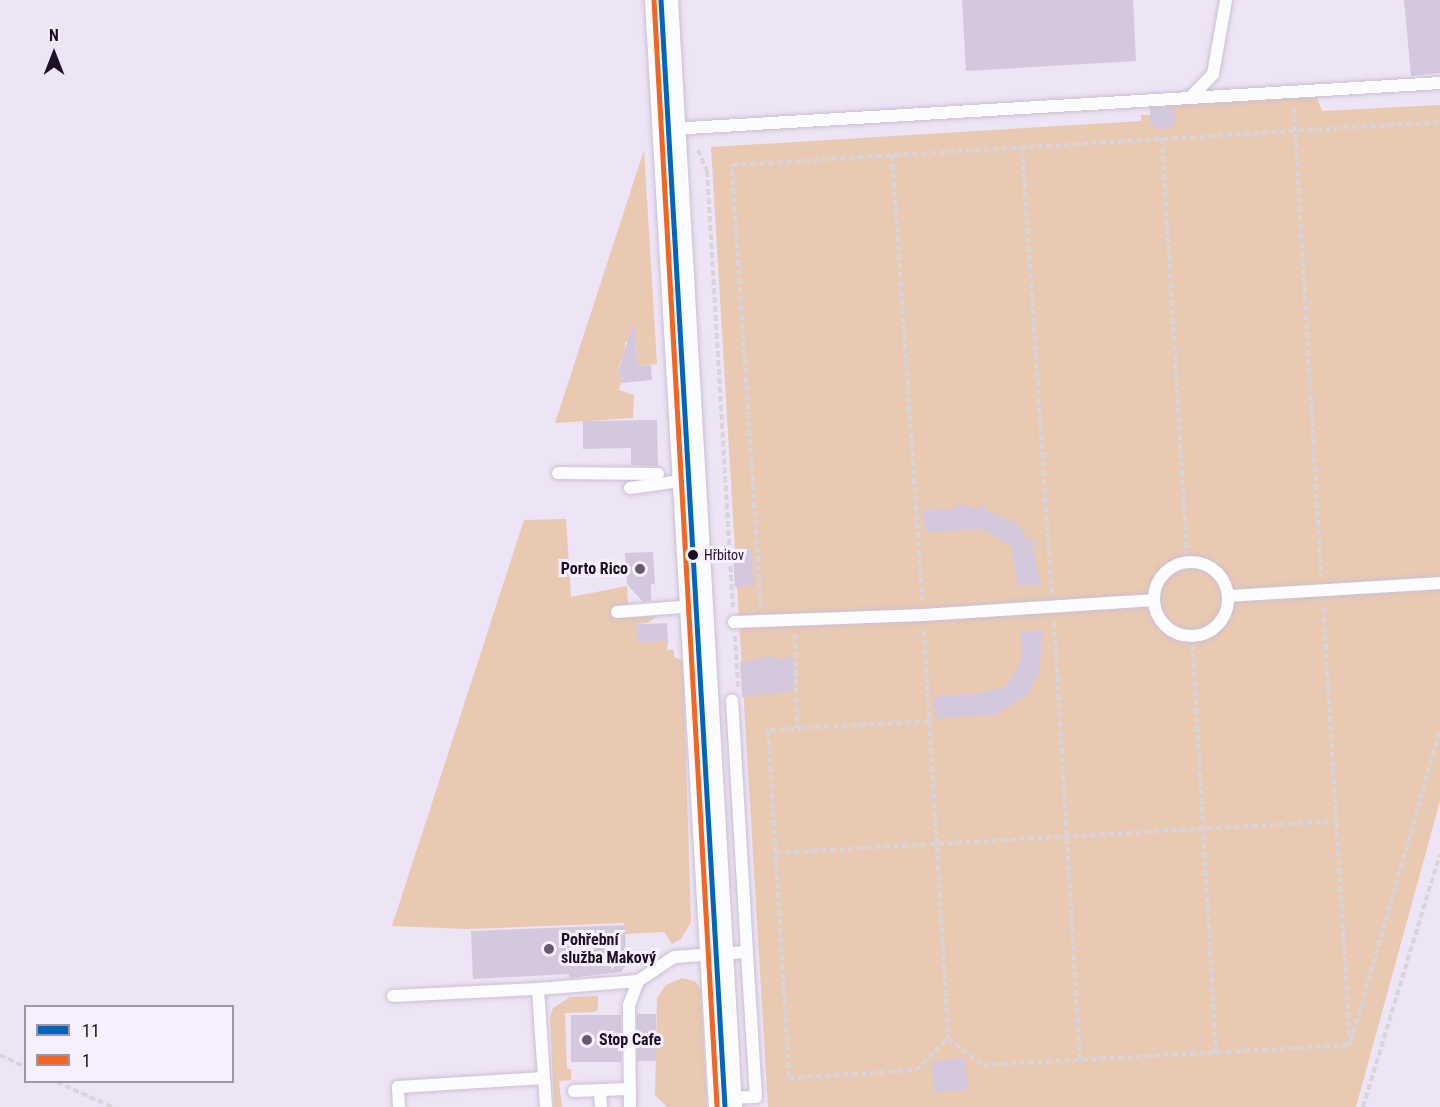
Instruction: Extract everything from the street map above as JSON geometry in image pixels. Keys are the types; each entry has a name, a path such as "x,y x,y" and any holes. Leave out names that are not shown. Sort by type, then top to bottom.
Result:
{"main road":[{"path":"661,0 681,128 690,479 697,606 732,953 724,1103"}],"lane":[{"path":"1189,98 1213,74 1226,0"},
{"path":"681,128 1440,83"},
{"path":"558,473 658,474"},
{"path":"630,488 690,479"},
{"path":"1187,562 1214,570 1223,579 1228,596 1227,608 1219,623 1210,631 1192,636 1175,633 1164,625 1153,600 1162,574 1187,562"},
{"path":"1228,596 1440,582"},
{"path":"734,622 762,623 923,615 1153,600"},
{"path":"617,612 697,606"},
{"path":"393,996 537,989 638,981 674,957 732,953 735,699"},
{"path":"630,1107 629,1005 638,981"},
{"path":"537,989 546,1107"},
{"path":"399,1107 398,1087 544,1078"},
{"path":"574,1091 630,1089"},
{"path":"600,1090 601,1107"}],"path":[{"path":"1294,92 1350,1045"},
{"path":"762,623 732,165 1440,122"},
{"path":"681,128 708,171 734,622 735,699"},
{"path":"1162,138 1187,562"},
{"path":"892,155 923,615 948,1038 916,1070 789,1078 768,730 928,721"},
{"path":"794,621 799,709 797,728"},
{"path":"1192,636 1216,1053"},
{"path":"1350,1045 1440,730"},
{"path":"776,854 1336,820"},
{"path":"1363,1107 1440,854"},
{"path":"948,1038 983,1065 1350,1045"},
{"path":"0,1055 24,1066"},
{"path":"59,1083 112,1107"}],"shaded area":[{"path":"1317,97 1322,111 1440,105 1440,801 1356,1107 768,1107 711,147 1141,121 1141,115 1150,115 1150,106"},
{"path":"644,150 657,364 638,366 636,341 625,342 626,360 621,360 617,374 623,377 619,390 634,395 633,418 555,423"},
{"path":"566,519 571,597 627,586 628,605 617,606 618,618 657,616 648,623 637,624 668,641 667,650 674,650 674,657 683,661 691,922 681,939 672,944 664,932 625,934 624,923 468,929 392,926 524,520"},
{"path":"682,978 695,981 701,989 707,1107 667,1107 655,1095 657,998 666,985"},
{"path":"598,996 598,1010 565,1013 567,1069 571,1069 571,1080 559,1081 562,1107 554,1107 550,1017 553,1008 570,997"}],"building":[{"path":"962,0 1133,0 1136,61 966,71"},
{"path":"1404,0 1440,0 1440,73 1411,76"},
{"path":"1174,107 1175,123 1163,130 1150,124 1150,109"},
{"path":"634,321 638,366 651,365 652,380 621,383 623,377 617,375"},
{"path":"657,420 658,466 631,465 631,448 583,449 583,421"},
{"path":"957,504 977,509 983,504 987,511 1018,524 1028,540 1036,541 1033,550 1041,586 1018,585 1011,546 983,529 926,533 922,510 954,509"},
{"path":"752,550 754,586 735,587 733,551"},
{"name":"Porto Rico","path":"653,552 655,584 651,584 651,601 643,602 627,584 625,553"},
{"path":"667,623 668,641 637,643 636,625"},
{"path":"1043,629 1039,673 1027,695 995,715 935,718 933,696 981,693 1003,687 1013,677 1022,658 1020,632"},
{"path":"776,656 776,659 793,658 793,691 742,697 740,662"},
{"name":"Pohřební služba Makový","path":"625,925 626,965 621,972 569,978 569,974 473,979 471,931"},
{"path":"637,1014 656,1014 656,1061 637,1061"},
{"path":"571,1015 621,1015 621,1062 571,1062"},
{"path":"965,1058 968,1090 934,1093 931,1061"}],"transit line":[{"name":"1","path":"654,0 717,1107"},
{"name":"11","path":"661,0 725,1107"}],"place":[{"name":"Hřbitov","path":"693,555"},
{"name":"Porto Rico","path":"640,569"},
{"name":"Pohřební služba Makový","path":"549,949"},
{"name":"Stop Cafe","path":"587,1040"}]}
